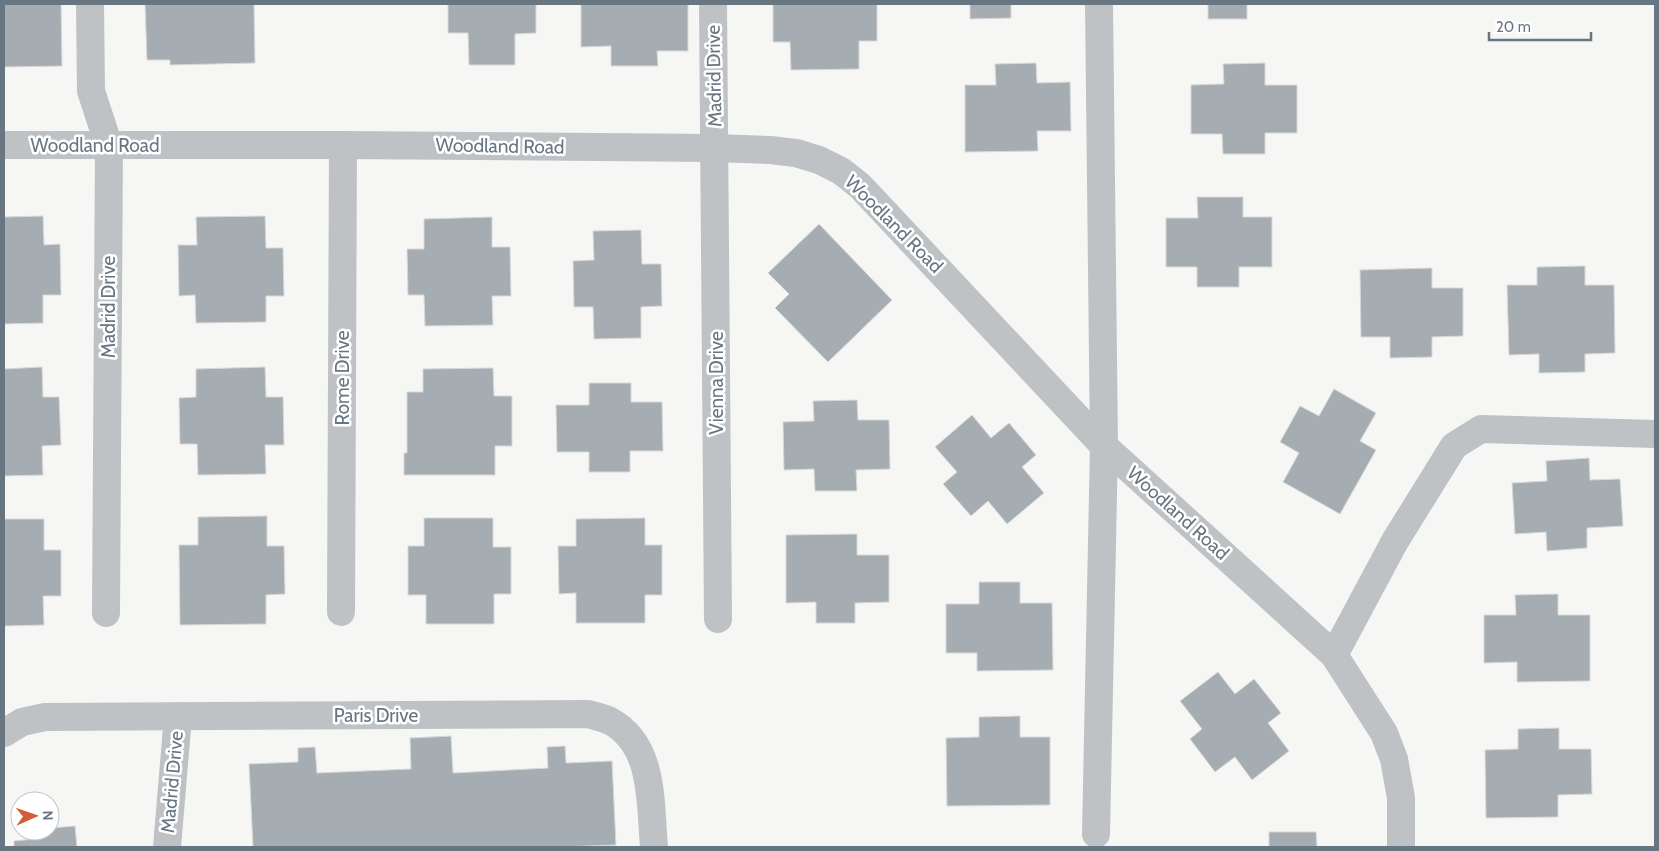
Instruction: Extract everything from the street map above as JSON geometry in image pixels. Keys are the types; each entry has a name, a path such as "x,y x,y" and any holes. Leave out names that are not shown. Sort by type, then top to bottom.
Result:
{"lane":[{"name":"Madrid Drive","path":"90,4 91,91 109,146 106,613"},
{"name":"Madrid Drive","path":"713,4 715,148"},
{"path":"1096,834 1104,446 1099,4"},
{"name":"Woodland Road","path":"4,145 343,144 715,148 796,153 841,171 860,186 1104,446 1334,654 1384,733 1394,759 1401,798 1401,847"},
{"name":"Rome Drive","path":"341,612 343,144"},
{"name":"Vienna Drive","path":"715,148 718,619"},
{"path":"1334,654 1395,542 1454,446 1481,428 1655,434"},
{"name":"Paris Drive","path":"4,733 22,722 45,717 588,714 610,721 629,736 642,755 648,778 654,847"},
{"name":"Madrid Drive","path":"167,847 178,716"}],"building":[{"path":"4,4 61,4 62,66 4,67"},
{"path":"145,4 254,4 255,63 170,65 170,60 147,60"},
{"path":"448,4 536,4 536,33 515,34 515,65 469,65 468,33 448,33"},
{"path":"581,4 688,4 688,51 657,51 658,66 611,66 611,46 581,47"},
{"path":"773,4 877,4 877,41 859,41 859,69 791,70 790,42 773,42"},
{"path":"970,4 1011,4 1011,18 970,19"},
{"path":"1208,4 1247,4 1247,19 1208,19"},
{"path":"1036,63 1037,83 1070,82 1071,131 1037,131 1038,151 965,152 965,85 996,85 995,64"},
{"path":"1265,63 1265,85 1297,85 1297,133 1265,133 1265,154 1223,154 1222,134 1191,134 1191,85 1224,84 1223,64"},
{"path":"1197,197 1243,197 1243,217 1272,217 1272,267 1239,267 1239,287 1197,287 1197,267 1166,267 1166,218 1198,218"},
{"path":"43,216 44,245 60,244 61,295 43,295 43,323 4,324 4,217"},
{"path":"265,216 266,248 283,248 284,296 266,296 266,322 196,323 195,295 179,296 178,245 197,245 196,217"},
{"path":"492,217 492,247 510,247 511,296 492,296 493,325 425,326 424,295 408,295 407,249 424,249 424,219"},
{"path":"819,224 892,300 828,362 775,308 789,294 768,273"},
{"path":"641,230 642,264 661,264 662,306 641,307 641,338 594,339 593,307 574,307 573,261 594,260 593,231"},
{"path":"1585,266 1585,285 1614,285 1615,353 1585,354 1585,372 1539,373 1539,354 1509,355 1507,285 1537,285 1537,267"},
{"path":"1432,268 1432,288 1463,288 1463,336 1432,337 1432,357 1390,358 1390,337 1361,337 1360,270"},
{"path":"42,367 43,397 59,397 61,445 42,446 43,475 4,476 4,369"},
{"path":"265,367 266,397 283,397 284,445 265,445 266,474 198,475 197,444 180,444 179,398 196,397 196,369"},
{"path":"493,368 494,396 512,396 512,446 495,446 495,475 404,475 404,453 407,453 407,392 423,392 423,369"},
{"path":"589,383 631,383 631,402 662,402 663,451 630,451 630,472 589,472 589,452 557,452 556,405 589,405"},
{"path":"1334,389 1376,413 1360,441 1376,450 1340,514 1283,482 1299,453 1280,442 1300,406 1319,416"},
{"path":"857,400 858,420 889,420 890,469 856,470 857,491 815,491 814,469 784,470 783,422 814,421 813,401"},
{"path":"972,415 991,438 1009,423 1036,455 1022,467 1044,493 1007,524 988,501 971,516 943,484 957,472 935,447"},
{"path":"1589,458 1590,480 1620,479 1623,526 1587,528 1587,548 1547,551 1546,532 1515,534 1512,483 1547,481 1546,461"},
{"path":"267,516 267,546 284,546 285,594 266,595 266,624 180,625 179,545 198,545 198,517"},
{"path":"424,518 493,518 493,547 511,547 511,594 494,594 494,624 426,624 426,595 408,595 408,546 424,546"},
{"path":"645,518 645,545 662,545 662,595 645,595 645,623 576,623 576,593 559,594 558,546 576,546 576,519"},
{"path":"4,519 44,519 44,550 61,550 61,596 43,596 44,625 4,626"},
{"path":"857,534 857,555 889,555 889,602 855,603 855,623 816,623 816,602 786,603 786,535"},
{"path":"979,582 1020,582 1020,603 1052,603 1053,670 977,671 977,653 946,653 946,604 979,604"},
{"path":"1558,594 1558,615 1590,615 1590,681 1517,682 1517,662 1484,663 1484,615 1516,615 1515,595"},
{"path":"1218,672 1235,694 1254,679 1281,713 1268,723 1289,751 1252,780 1235,757 1215,772 1190,739 1202,729 1180,701"},
{"path":"1020,716 1020,737 1050,737 1050,805 947,806 946,738 979,737 979,717"},
{"path":"1559,728 1559,749 1591,749 1592,794 1558,795 1558,817 1486,818 1485,750 1518,749 1518,729"},
{"path":"451,736 453,773 548,768 547,747 565,746 566,763 612,761 616,845 560,847 253,847 249,764 298,762 298,748 315,747 317,773 411,769 410,738"},
{"path":"75,826 77,847 14,847 14,841 60,841 60,827"},
{"path":"1269,832 1316,832 1317,847 1269,847"}]}
